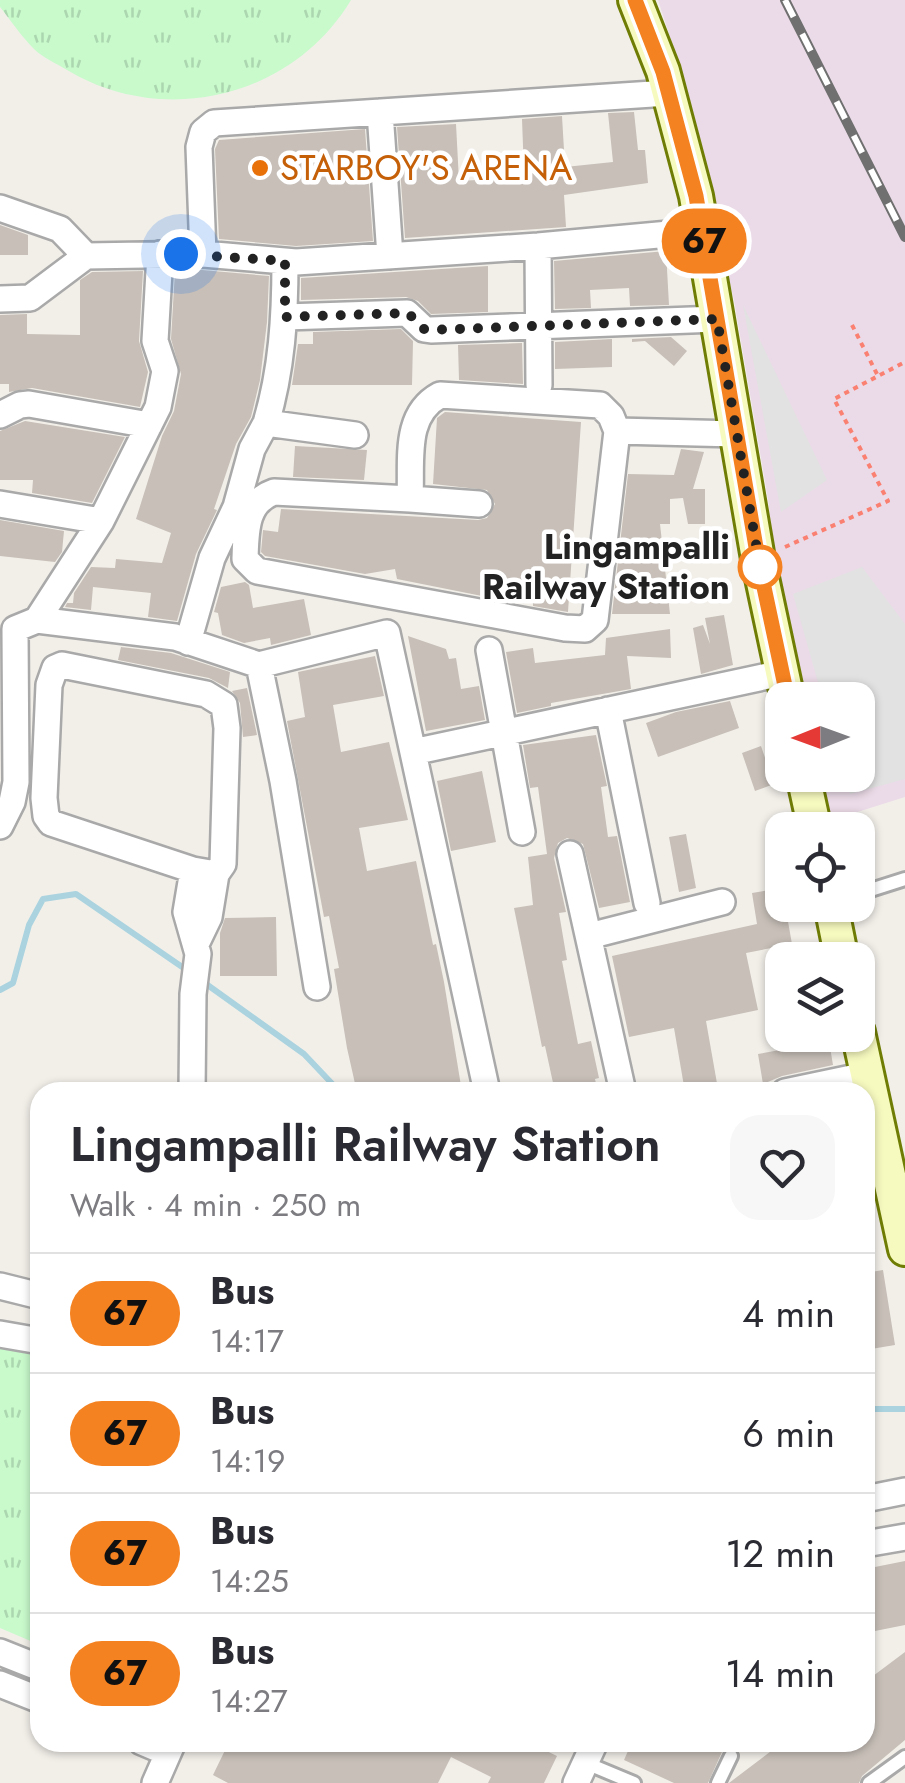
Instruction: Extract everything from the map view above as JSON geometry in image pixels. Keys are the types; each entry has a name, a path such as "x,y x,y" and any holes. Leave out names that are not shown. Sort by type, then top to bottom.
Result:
{"street":[{"path":"635,0 668,94 696,196 758,559 784,682"},
{"path":"203,254 199,148 202,132 214,123 668,94"},
{"path":"380,112 390,256"},
{"path":"0,208 60,229 86,256"},
{"path":"0,300 30,298 86,256 203,254 285,261 538,246 702,231"},
{"path":"538,246 538,385"},
{"path":"0,826 12,802 16,782 17,626 101,521 164,387 165,370 155,341 160,254"},
{"path":"188,642 212,558 236,506 278,381 285,317 285,261"},
{"path":"285,317 408,313 424,329 431,330 717,319"},
{"path":"410,499 414,422 423,404 440,395 600,405 612,416 617,431 595,620 585,629 566,628 256,571 245,559 246,530 254,503 274,492 479,504"},
{"path":"0,415 29,404 148,425"},
{"path":"266,423 356,435"},
{"path":"617,431 737,434"},
{"path":"0,504 101,521"},
{"path":"17,626 175,637 259,665 388,633 485,1082"},
{"path":"489,650 522,832"},
{"path":"192,1082 197,949 186,912 204,872 223,864 227,728 224,705 206,694 72,665 55,668 49,685 44,798 50,823 204,872"},
{"path":"259,665 283,781 317,988"},
{"path":"413,752 608,710 765,690"},
{"path":"608,710 648,902"},
{"path":"570,854 622,1082"},
{"path":"588,936 722,902"},
{"path":"862,1052 868,1082"},
{"path":"833,1082 866,1075"},
{"path":"875,1115 905,1249"},
{"path":"0,1286 30,1294"},
{"path":"0,1334 30,1340"},
{"path":"875,1497 905,1492"},
{"path":"875,1542 905,1538"},
{"path":"0,1652 30,1664"},
{"path":"0,1684 30,1696"},
{"path":"154,1783 168,1752"}],"lane":[{"path":"875,888 905,878"},
{"path":"718,1783 731,1756"},
{"path":"868,1783 905,1756"},
{"path":"586,1763 634,1783"}],"path":[{"path":"852,325 878,376"},
{"path":"758,559 888,501 834,399 905,362"}],"shaded area":[{"path":"658,0 905,0 905,797 858,812 827,812 823,792 875,792 875,682 798,682 780,603 768,499 734,300 674,49"},
{"path":"743,305 827,480 781,512"},
{"path":"862,567 905,624 905,779 875,787 875,682 818,682 793,594"}],"green space":[{"path":"0,0 351,0 326,34 261,81 223,94 184,99 144,97 105,88 67,70 34,49 0,7"},
{"path":"0,1342 30,1349 30,1641 0,1628"}],"building":[{"path":"634,112 638,150 645,150 648,183 564,195 566,227 405,238 397,127 456,124 459,181 495,179 495,174 524,173 522,119 562,116 565,167 613,162 608,113"},
{"path":"365,129 373,241 296,246 219,239 215,149 219,140"},
{"path":"0,225 28,235 28,255 0,255"},
{"path":"666,251 669,305 630,306 629,288 590,290 591,308 555,309 554,261"},
{"path":"488,266 488,312 431,314 418,301 406,297 301,300 301,278"},
{"path":"143,271 139,341 148,372 140,407 32,388 9,392 9,384 0,384 0,315 27,314 27,334 80,335 80,280 92,272"},
{"path":"175,271 269,276 267,322 251,417 236,444 214,509 217,510 196,554 177,621 148,617 151,593 93,587 91,610 65,607 73,603 74,593 91,567 115,568 116,559 162,563 171,533 136,519 162,436 174,411 181,374 171,339"},
{"path":"401,329 413,341 412,385 292,385 298,344 313,344 313,332"},
{"path":"671,337 687,351 674,366 645,341 632,342 632,339"},
{"path":"612,339 612,367 555,369 555,342"},
{"path":"522,343 523,384 459,380 458,345"},
{"path":"445,412 581,422 568,612 533,606 533,601 497,599 397,579 395,569 365,574 265,556 261,552 263,530 278,532 281,509 487,518 495,504 487,490 433,484 437,418"},
{"path":"25,421 125,437 92,503 32,493 33,480 0,480 0,431"},
{"path":"295,446 367,450 364,480 293,477"},
{"path":"681,449 704,452 693,489 705,489 705,524 688,524 683,498 670,499 670,524 660,524 670,614 612,614 628,474 674,475"},
{"path":"0,520 64,531 62,552 55,562 0,556"},
{"path":"245,582 253,608 304,599 311,635 271,645 270,638 244,643 222,635 218,613 214,612 221,587"},
{"path":"724,615 733,665 701,674 693,628 703,625 710,644 705,618"},
{"path":"670,629 671,658 627,656 631,689 517,713 506,652 533,648 535,663 605,655 606,638"},
{"path":"408,636 446,649 449,659 456,658 461,689 479,686 485,720 426,731"},
{"path":"121,647 171,653 230,672 228,688 209,678 118,660"},
{"path":"375,656 384,696 333,705 341,752 389,742 408,820 359,828 367,871 416,861 444,982 460,1082 355,1082 334,969 339,968 329,916 324,917 287,721 305,717 298,672"},
{"path":"247,688 257,735 243,737 240,703 232,691"},
{"path":"730,701 739,728 658,757 646,723 676,712"},
{"path":"596,735 607,786 601,787 608,837 617,836 630,902 599,908 583,844 567,838 558,843 554,858 566,912 559,913 567,960 562,961 578,1044 591,1041 599,1078 596,1082 553,1082 545,1046 542,1047 514,908 533,905 528,857 547,854 538,787 530,788 523,745"},
{"path":"761,746 765,787 755,791 742,753"},
{"path":"482,771 496,842 451,851 437,781"},
{"path":"686,834 696,888 679,892 669,837"},
{"path":"765,891 765,922 788,922 792,942 765,942 765,949 746,953 758,1010 706,1021 717,1082 683,1082 674,1028 629,1037 612,956 757,924 752,893"},
{"path":"276,917 277,976 220,976 220,933 225,918"},
{"path":"831,1052 833,1065 763,1082 758,1054"},
{"path":"883,1270 895,1345 875,1348 875,1271"},
{"path":"905,1561 905,1625 875,1631 875,1567"},
{"path":"905,1652 905,1740 862,1776 859,1783 729,1783 770,1752 875,1752 875,1674"},
{"path":"224,1752 549,1752 557,1756 544,1783 488,1783 491,1777 451,1757 438,1783 228,1783 213,1775"},
{"path":"628,1752 722,1752 708,1783 674,1783 624,1760"}],"waterway":[{"path":"0,990 13,983 29,925 43,899 76,894 188,971"},
{"path":"202,981 304,1054 331,1082"},
{"path":"875,1409 905,1409"}],"railway":[{"path":"785,0 905,237"}],"bus line":[{"name":"67","path":"635,0 663,72 696,196 758,559 784,682"}],"place":[{"name":"STARBOY'S ARENA","path":"260,168"},
{"name":"Lingampalli Railway Station","path":"760,567"}],"route":[{"path":"181,254 285,261 285,317 408,313 418,325 431,330 717,319 760,567"}]}
